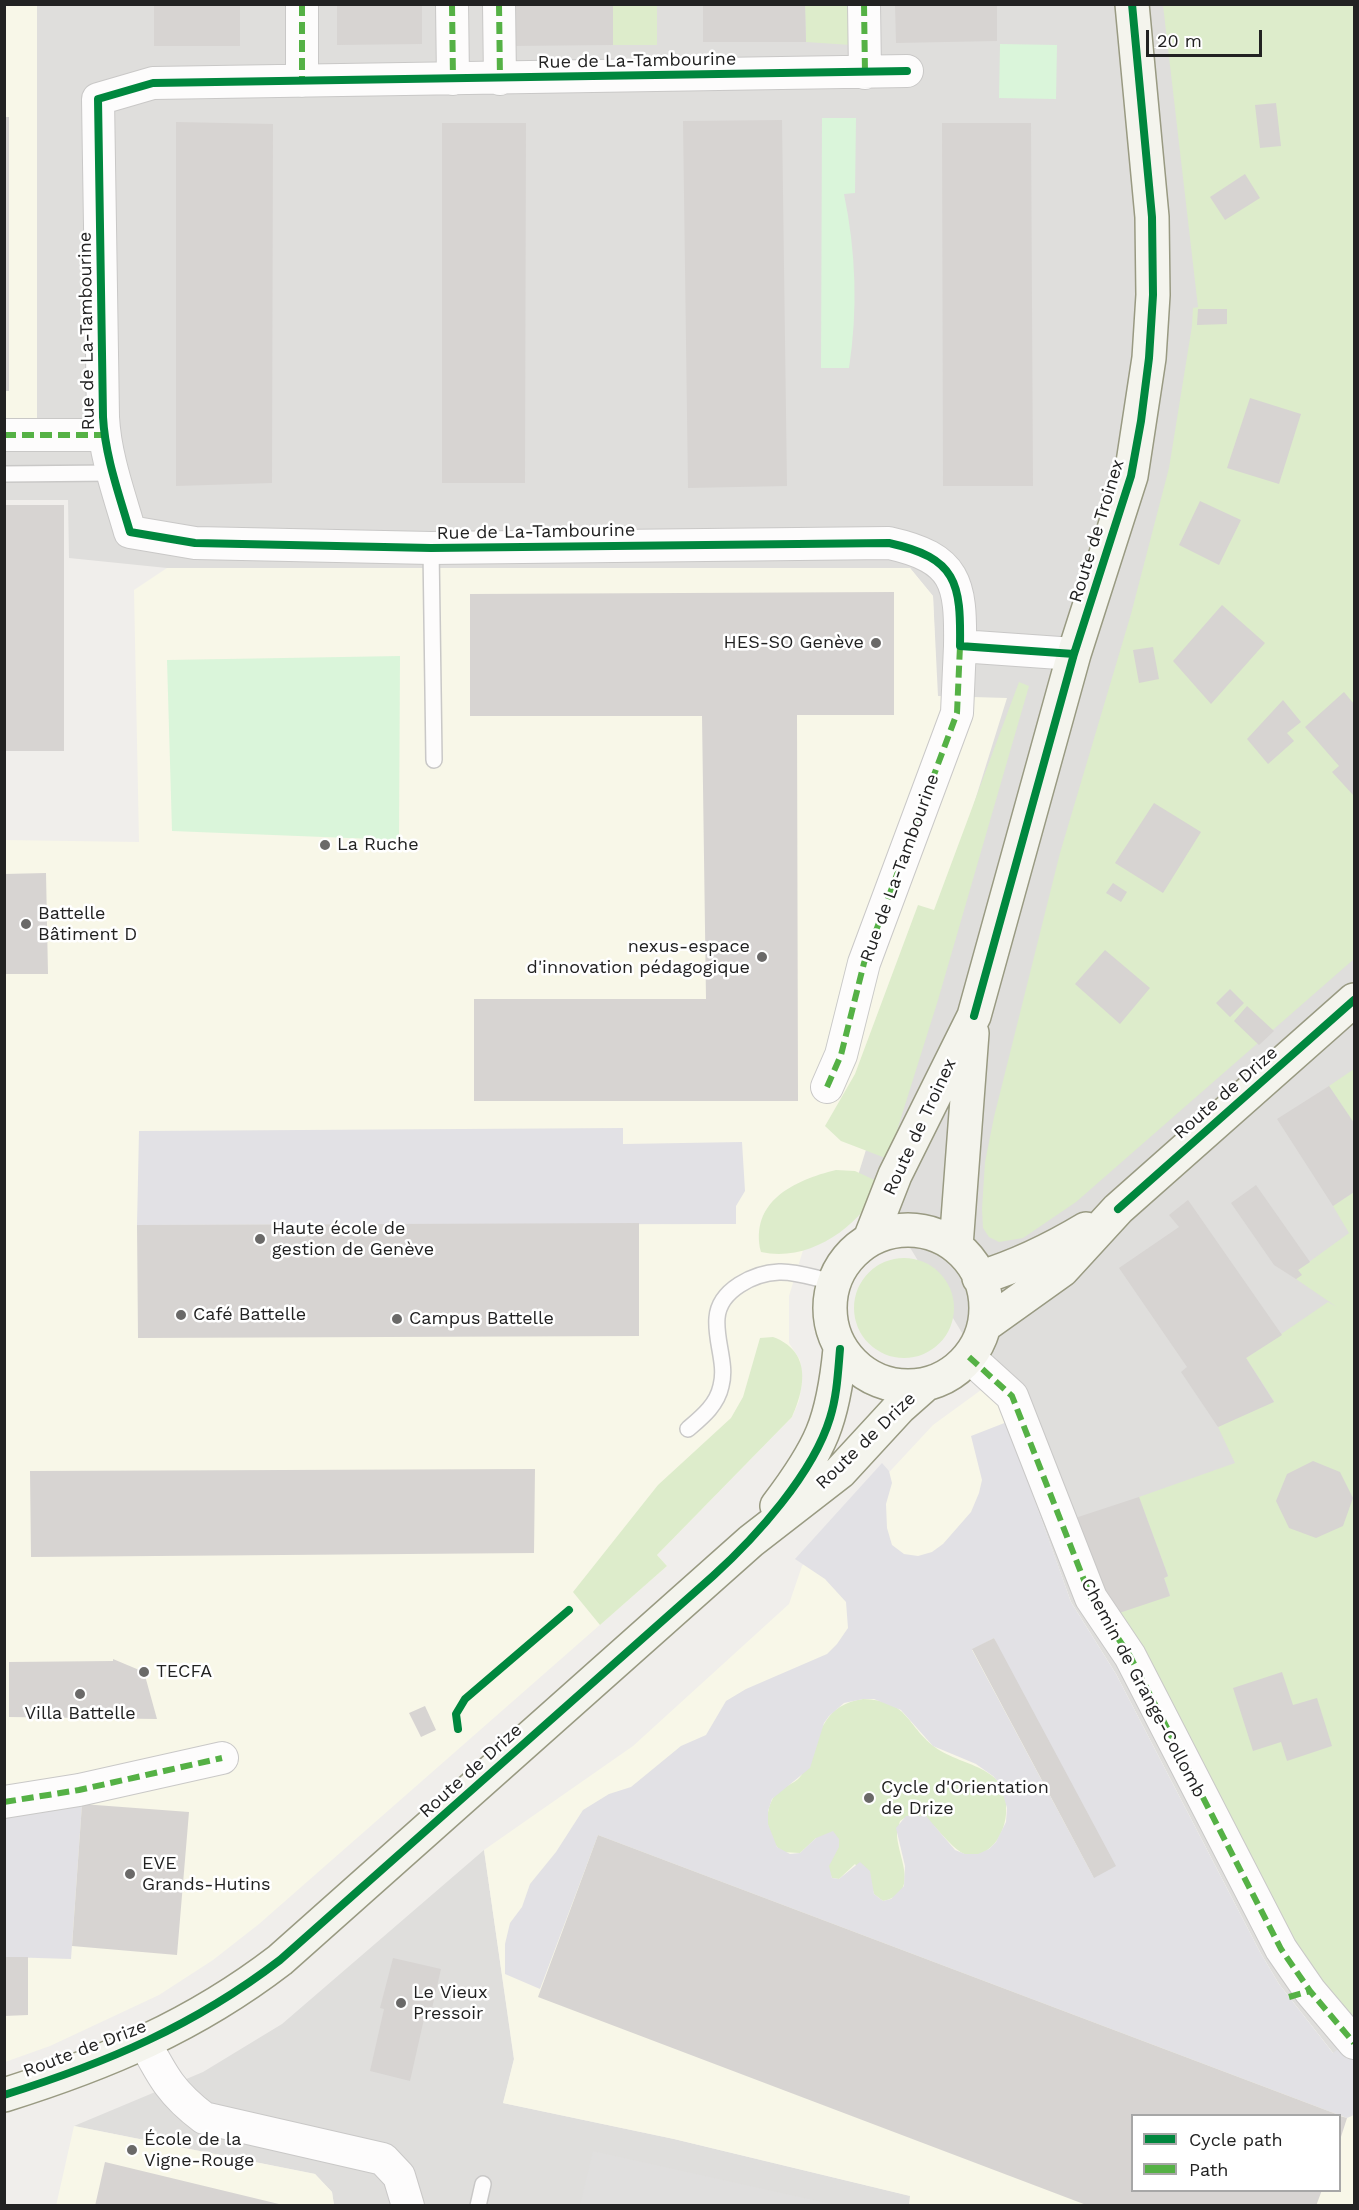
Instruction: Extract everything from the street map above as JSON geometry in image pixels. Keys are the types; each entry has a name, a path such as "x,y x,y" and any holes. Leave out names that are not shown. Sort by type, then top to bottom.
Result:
{"main road":[{"name":"Route de Troinex","path":"956,1246 974,1016 1074,654 1131,476 1149,358 1153,295 1152,217 1132,4"},
{"name":"Route de Drize","path":"985,1325 1062,1270 1118,1209 1354,1000"},
{"name":"Route de Troinex","path":"870,1239 895,1175 974,1016"},
{"name":"Route de Drize","path":"980,1278 1015,1267 1052,1250 1118,1209"},
{"name":"Route de Drize","path":"914,1230 936,1235 956,1246 970,1260 980,1278 986,1301 985,1325 969,1357 941,1379 925,1385 900,1386 877,1381 856,1368 840,1349 832,1328 829,1305 833,1282 842,1264 854,1250 870,1239 892,1231 914,1230"},
{"name":"Route de Drize","path":"751,1541 805,1469 819,1445 832,1409 840,1349"},
{"name":"Route de Drize","path":"4,2095 102,2062 145,2043 211,2008 280,1960 751,1541 840,1472 899,1408 925,1385"}],"street":[{"path":"302,4 302,81"},
{"path":"452,4 453,79"},
{"path":"499,4 500,79"},
{"path":"864,4 865,73"},
{"name":"Rue de La-Tambourine","path":"827,1087 841,1055 864,963 957,713 961,603 949,573 922,553 889,543 431,548 195,543 130,532 104,435 98,99 153,84 907,71"},
{"path":"4,435 104,435"},
{"path":"960,646 1074,654"},
{"name":"Chemin de Grange-Collomb","path":"969,1357 1012,1396 1091,1598 1130,1656 1281,1949 1310,1991 1354,2043"},
{"path":"4,1802 79,1790 222,1758"},
{"path":"145,2043 164,2078 180,2100 204,2118 383,2159 399,2176 408,2205"}],"lane":[{"path":"4,474 113,472"},
{"path":"431,548 434,760"},
{"path":"688,1429 708,1411 721,1386 723,1371 717,1317 728,1295 743,1282 780,1272 833,1282"},
{"path":"478,2205 483,2184"}],"shaded area":[{"path":"4,5 1354,5 1354,2055 1334,2054 1279,1984 1260,1952 1116,1674 1071,1602 992,1382 884,1205 855,1185 937,696 933,596 910,568 167,568 69,558 68,500 5,500"},
{"path":"4,5 37,5 37,424 5,424"},
{"name":"Campus Battelle","path":"167,568 910,568 933,596 938,696 1007,698 855,1185 804,1247 789,1296 789,1343 800,1360 802,1382 799,1401 792,1417 657,1555 667,1566 259,1924 213,1960 159,1995 50,2046 5,2062 4,840 139,842 134,590"},
{"path":"623,1128 623,1144 742,1142 745,1191 736,1206 736,1224 137,1225 139,1131"},
{"name":"Cycle d'Orientation de Drize","path":"992,1382 1071,1602 1116,1674 1260,1952 1279,1984 1333,2053 1354,2055 1354,2205 909,2205 910,2196 674,2139 503,2103 514,2059 484,1850 633,1746 789,1604 802,1566 933,1425"},
{"path":"1007,1422 1071,1602 1116,1674 1260,1952 1279,1984 1333,2053 1344,2044 1354,2055 1354,2115 1347,2118 598,1835 540,1989 505,1974 505,1944 510,1923 522,1907 530,1884 556,1852 583,1810 609,1794 631,1787 681,1746 706,1735 726,1701 746,1689 827,1654 837,1644 848,1628 846,1602 825,1579 795,1559 882,1463 889,1471 892,1483 886,1504 887,1528 892,1545 904,1554 918,1556 932,1552 943,1544 971,1512 982,1480 971,1436","holes":["994,1638 1094,1878 972,1650","874,1699 901,1710 933,1746 976,1764 993,1776 1000,1784 1007,1808 1006,1822 996,1842 989,1849 978,1854 965,1854 955,1850 926,1816 906,1816 896,1828 905,1866 904,1886 891,1899 883,1901 874,1894 870,1871 860,1862 839,1879 832,1878 829,1866 839,1847 839,1839 833,1831 816,1838 800,1853 790,1854 777,1847 768,1824 768,1811 772,1799 810,1768 824,1723 829,1716 844,1703"]},
{"path":"5,1802 82,1804 71,1959 5,1957"},
{"path":"484,1850 514,2059 503,2103 674,2139 911,2196 909,2206 334,2205 332,2192 315,2174 74,2126 203,2072 282,2024"},
{"name":"École de la Vigne-Rouge","path":"74,2126 315,2174 332,2192 334,2205 56,2206"},
{"path":"593,2151 836,2205 580,2205"}],"green space":[{"path":"613,5 657,5 657,45 613,45"},
{"path":"805,5 850,5 851,45 806,42"},
{"path":"1163,5 1354,5 1354,959 1076,1202 1023,1238 999,1242 989,1237 983,1228 982,1209 985,1162 994,1117 1060,853 1131,614 1169,468 1193,308 1198,307"},
{"path":"1000,44 1057,45 1056,99 999,98"},
{"path":"822,118 856,118 855,193 844,194 851,238 855,303 849,368 821,368"},
{"path":"400,656 399,840 172,831 167,660"},
{"path":"1019,682 1029,686 938,1000 888,1159 841,1141 825,1126 855,1074 918,905 934,910"},
{"path":"1354,1069 1354,1123 1329,1086"},
{"path":"836,1170 855,1171 881,1183 861,1213 832,1238 815,1246 798,1252 779,1254 761,1252 759,1235 762,1220 768,1207 778,1196 805,1180"},
{"path":"1354,1192 1354,2028 1304,1964 1116,1614 1170,1595 1164,1578 1168,1576 1139,1497 1235,1463 1218,1427 1274,1401 1246,1358 1328,1302 1337,1307 1296,1279 1301,1275 1298,1270 1349,1233 1333,1206"},
{"path":"904,1258 932,1266 946,1280 954,1308 946,1336 932,1350 904,1358 876,1350 862,1336 854,1308 862,1280 876,1266"},
{"path":"773,1337 794,1351 802,1371 800,1393 792,1417 657,1555 667,1566 600,1625 573,1592 658,1485 731,1418 743,1397 760,1338"},
{"path":"863,1699 878,1701 897,1708 932,1745 992,1776 1000,1785 1005,1797 1006,1814 1003,1828 994,1844 977,1855 965,1854 954,1847 924,1818 913,1815 900,1821 897,1835 905,1874 904,1883 901,1891 895,1897 883,1901 874,1894 872,1887 855,1864 839,1879 832,1878 816,1838 800,1853 782,1852 772,1839 768,1823 772,1800 777,1793 801,1775 826,1720 840,1707"}],"building":[{"path":"154,4 240,4 240,46 154,46"},
{"path":"511,4 613,4 613,45 511,46"},
{"path":"703,4 805,4 806,42 703,42"},
{"path":"895,4 997,4 997,41 896,43"},
{"path":"337,5 422,5 422,44 337,45"},
{"path":"1276,103 1281,146 1260,148 1255,105"},
{"path":"4,117 9,117 9,391 4,391"},
{"path":"782,120 787,486 688,488 683,121"},
{"path":"176,122 273,124 272,483 176,486"},
{"path":"442,123 526,123 525,483 442,483"},
{"path":"942,123 1031,123 1033,486 943,486"},
{"path":"1245,174 1260,198 1225,220 1210,197"},
{"path":"1198,309 1227,309 1227,324 1197,325"},
{"path":"1250,398 1301,414 1279,484 1227,468"},
{"path":"1200,501 1241,520 1219,565 1179,545"},
{"path":"4,505 64,505 64,751 4,751"},
{"path":"894,592 894,715 797,715 798,1101 474,1101 474,999 706,999 702,716 470,716 470,594"},
{"path":"1222,605 1265,643 1211,704 1173,661"},
{"path":"1153,647 1159,679 1139,683 1133,650"},
{"path":"1344,692 1354,704 1354,796 1332,772 1339,766 1305,727"},
{"path":"1283,700 1301,722 1287,733 1294,741 1268,764 1247,739"},
{"path":"1154,803 1201,832 1163,893 1115,863"},
{"name":"Battelle Bâtiment D","path":"46,873 48,974 4,974 4,874"},
{"path":"1113,883 1127,892 1121,902 1106,893"},
{"path":"1105,950 1150,988 1120,1024 1075,984"},
{"path":"1230,989 1244,1003 1230,1017 1216,1003"},
{"path":"1247,1006 1274,1031 1259,1045 1234,1021"},
{"path":"1329,1086 1354,1123 1354,1192 1333,1206 1277,1119"},
{"path":"1256,1185 1310,1262 1298,1270 1302,1275 1296,1279 1274,1265 1231,1203"},
{"path":"1188,1200 1282,1335 1246,1358 1274,1402 1218,1427 1181,1372 1187,1367 1119,1268 1179,1227 1169,1215"},
{"path":"639,1223 639,1336 138,1338 137,1225"},
{"path":"1313,1461 1340,1472 1353,1498 1343,1526 1316,1538 1289,1528 1276,1501 1287,1474"},
{"path":"535,1469 534,1553 31,1557 30,1471"},
{"path":"1139,1497 1168,1576 1164,1578 1170,1596 1116,1614 1072,1519"},
{"path":"994,1638 1116,1866 1094,1878 972,1649"},
{"name":"Villa Battelle","path":"113,1659 144,1672 157,1719 9,1717 9,1662 113,1661"},
{"path":"1282,1672 1293,1705 1317,1698 1332,1746 1287,1761 1281,1742 1253,1751 1233,1688"},
{"path":"425,1706 436,1730 421,1737 409,1713"},
{"path":"82,1804 189,1812 177,1955 72,1946"},
{"path":"598,1835 1336,2114 1131,2114 1131,2192 1321,2192 1316,2206 1089,2206 538,1997"},
{"path":"4,1957 28,1957 28,2015 4,2016"},
{"path":"393,1958 441,1969 430,2017 424,2019 410,2081 370,2071 384,2009 380,2008"},
{"path":"1341,2116 1347,2118 1341,2137"},
{"path":"105,2162 283,2205 283,2206 95,2206"}],"marked path":[{"path":"302,4 302,81"},
{"path":"452,4 453,79"},
{"path":"499,4 500,79"},
{"path":"864,4 865,73"},
{"path":"4,435 104,435"},
{"path":"827,1087 841,1055 864,963 957,713 960,646"},
{"path":"969,1357 1012,1396 1091,1598 1130,1656 1281,1949 1310,1991 1354,2043"},
{"path":"4,1802 79,1790 222,1758"},
{"path":"1289,1997 1310,1991"}],"cycle path":[{"path":"974,1016 1074,654 1131,476 1141,421 1149,358 1153,295 1152,217 1132,4"},
{"path":"907,71 153,83 98,99 103,417 104,432 117,489 130,532 195,543 431,548 889,543 912,549 929,557 942,566 950,576 959,605 960,646 1074,654"},
{"path":"1118,1209 1354,1000"},
{"path":"4,2095 78,2070 148,2040 215,2004 280,1960 713,1576 764,1524 811,1461 830,1418 837,1384 840,1349"},
{"path":"458,1729 456,1714 465,1699 569,1610"}],"place":[{"name":"HES-SO Genève","path":"876,643"},
{"name":"La Ruche","path":"325,845"},
{"name":"Battelle Bâtiment D","path":"26,924"},
{"name":"nexus-espace d'innovation pédagogique","path":"762,957"},
{"name":"Haute école de gestion de Genève","path":"260,1239"},
{"name":"Café Battelle","path":"181,1315"},
{"name":"Campus Battelle","path":"397,1319"},
{"name":"TECFA","path":"144,1672"},
{"name":"Villa Battelle","path":"80,1694"},
{"name":"Cycle d'Orientation de Drize","path":"869,1798"},
{"name":"EVE Grands-Hutins","path":"130,1874"},
{"name":"Le Vieux Pressoir","path":"401,2003"},
{"name":"École de la Vigne-Rouge","path":"132,2150"}]}
